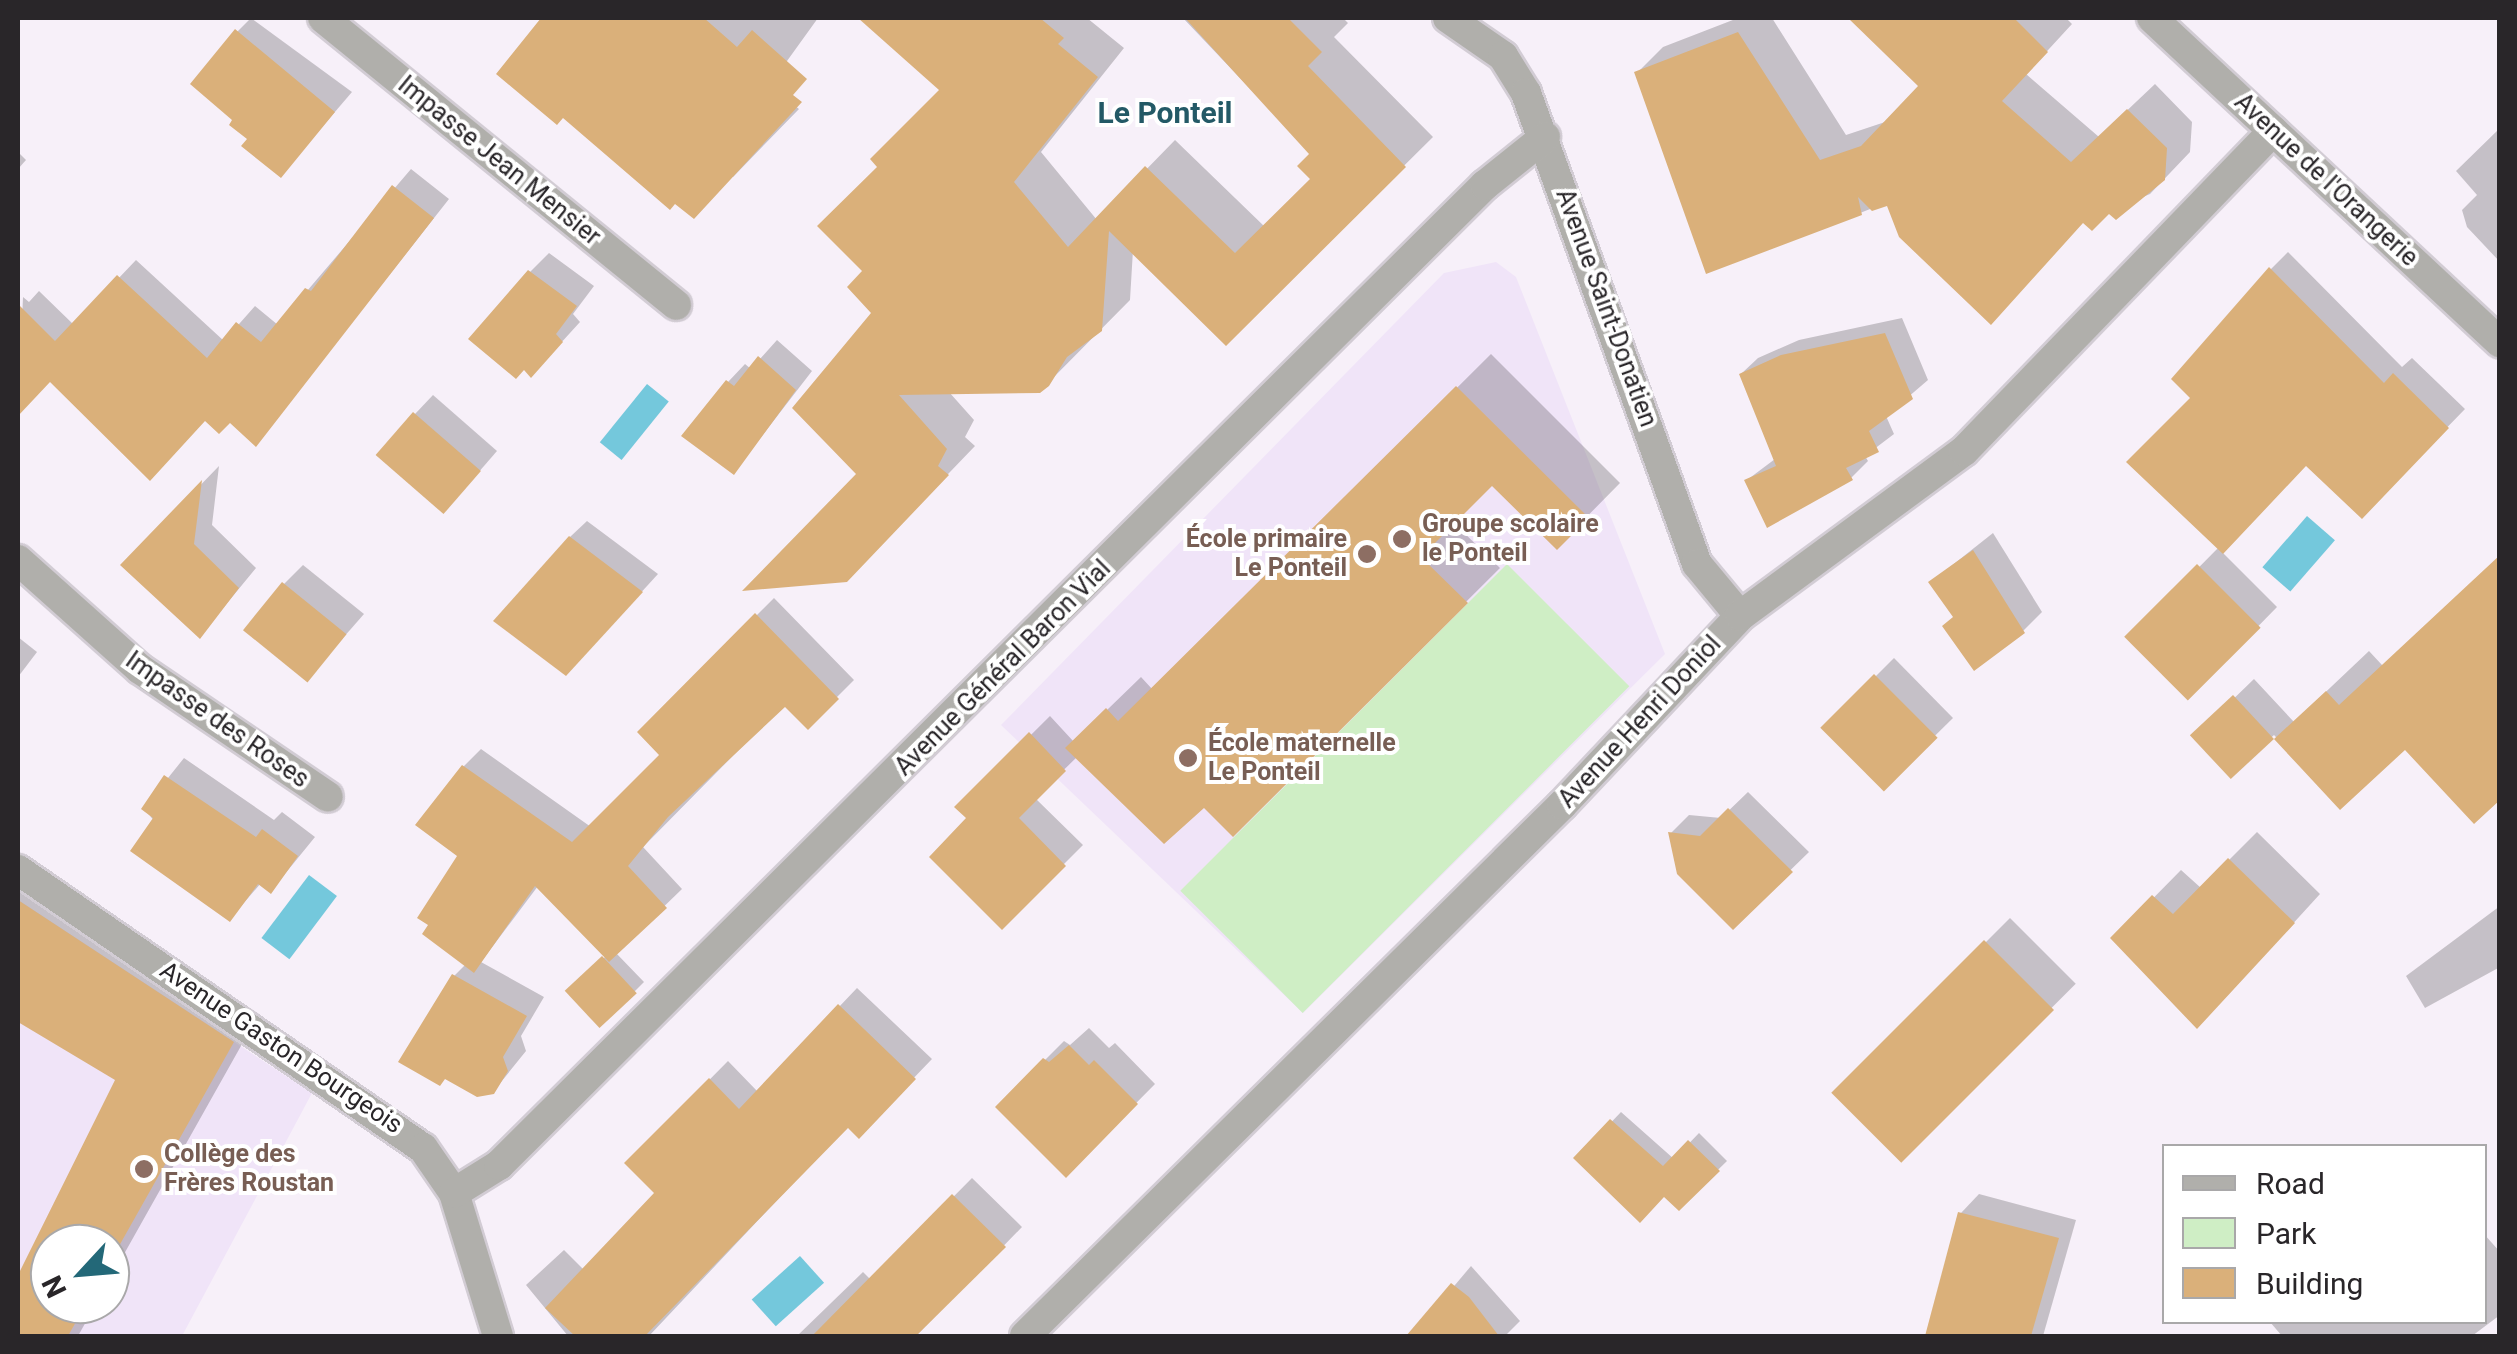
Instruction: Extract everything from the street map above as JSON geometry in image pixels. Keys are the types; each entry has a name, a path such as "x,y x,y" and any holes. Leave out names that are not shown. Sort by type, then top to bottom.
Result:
{"street":[{"name":"Impasse Jean Mensier","path":"323,18 676,305"},
{"name":"Avenue Saint-Donatien","path":"1448,18 1504,56 1545,137 1697,564 1740,616"},
{"name":"Avenue de l'Orangerie","path":"2152,18 2500,344"},
{"name":"Avenue Henri Doniol","path":"1025,1336 1562,806 1740,616 1964,451 2273,131"},
{"name":"Avenue Général Baron Vial","path":"454,1192 498,1165 1485,185 1545,137"},
{"name":"Impasse des Roses","path":"18,560 140,670 328,798"},
{"name":"Avenue Gaston Bourgeois","path":"18,870 381,1113 424,1148 454,1192 498,1336"}],"shaded area":[{"name":"Groupe scolaire le Ponteil","path":"1496,262 1516,277 1665,654 1303,1013 1001,725 1444,273"},
{"name":"Collège des Frères Roustan","path":"18,900 312,1093 182,1336 18,1336"}],"green space":[{"path":"1507,564 1629,686 1303,1013 1180,891"}],"water":[{"path":"647,384 669,402 622,460 600,442"},
{"path":"2307,516 2335,540 2290,592 2262,567"},
{"path":"309,875 337,896 289,959 261,938"},
{"path":"800,1256 824,1283 776,1326 752,1299"}],"building":[{"path":"541,18 704,18 737,47 752,30 807,79 793,95 802,102 694,219 675,204 670,210 563,118 557,125 496,74"},
{"path":"858,18 1040,18 1064,38 1058,44 1098,77 1014,182 1068,247 1145,166 1235,253 1310,179 1297,166 1309,154 1185,18 1288,18 1322,52 1308,66 1406,167 1226,346 1109,231 1102,331 1067,357 1049,386 1040,393 899,395 947,449 938,466 949,475 847,582 742,591 856,474 792,408 871,313 847,287 862,271 817,226 877,167 870,159 939,90"},
{"path":"1848,18 2014,18 2048,52 2002,101 2071,162 2127,109 2167,148 2165,180 2116,220 2109,214 2092,231 2083,223 1991,325 1899,237 1887,206 1872,211 1858,197 1862,215 1706,274 1634,72 1738,32 1820,160 1861,146 1918,86"},
{"path":"235,29 335,112 281,178 241,146 247,139 229,125 232,120 190,84"},
{"path":"392,185 434,218 256,447 230,423 219,434 205,421 150,481 50,382 18,416 18,304 55,341 117,275 207,358 236,322 261,342 305,288 311,291"},
{"path":"2269,267 2384,383 2393,373 2449,428 2362,519 2306,466 2223,554 2126,462 2190,398 2171,379"},
{"path":"528,270 577,306 556,334 563,342 531,378 524,370 516,379 468,339"},
{"path":"1885,333 1913,399 1869,431 1879,452 1846,468 1853,480 1767,528 1744,480 1776,466 1739,374 1781,355"},
{"path":"758,356 796,390 734,475 681,436 726,380 734,386"},
{"path":"1456,386 1589,518 1557,550 1492,486 1421,557 1468,603 1233,837 1204,808 1164,844 1065,748 1106,708 1118,721"},
{"path":"413,412 481,471 444,514 376,455"},
{"path":"202,480 194,544 239,588 200,639 120,565"},
{"path":"569,536 643,592 566,676 493,621"},
{"path":"1973,550 2025,633 1974,671 1942,626 1953,617 1928,582"},
{"path":"2500,555 2500,800 2474,824 2405,750 2340,810 2274,739 2326,691 2339,705"},
{"path":"2197,564 2261,628 2188,700 2124,637"},
{"path":"282,582 347,634 307,682 243,630"},
{"path":"755,613 839,699 808,730 785,707 668,817 628,866 667,908 609,962 535,886 474,973 422,934 428,925 417,918 457,856 415,825 462,765 572,842 659,755 637,732"},
{"path":"1874,674 1938,738 1884,791 1820,728"},
{"path":"2233,695 2274,739 2231,779 2190,735"},
{"path":"1029,732 1066,771 1019,818 1066,866 1002,930 929,857 966,818 954,807"},
{"path":"164,775 256,837 262,829 298,856 271,894 258,884 230,922 130,851 153,818 141,809"},
{"path":"1728,808 1793,872 1733,930 1677,874 1668,832 1700,836"},
{"path":"2228,858 2295,923 2197,1029 2110,938 2152,895 2173,914"},
{"path":"18,900 234,1042 130,1227 43,1224 115,1080 18,1022"},
{"path":"1984,940 2054,1010 1901,1163 1831,1093"},
{"path":"602,956 637,993 599,1028 565,991"},
{"path":"452,974 527,1016 503,1057 508,1071 494,1094 477,1097 445,1079 440,1086 398,1062"},
{"path":"838,1004 916,1079 859,1139 848,1128 645,1336 575,1336 545,1308 654,1193 624,1163 709,1078 739,1109"},
{"path":"1069,1045 1089,1065 1094,1060 1138,1104 1066,1178 995,1107 1043,1058 1049,1062"},
{"path":"1610,1119 1663,1166 1688,1140 1720,1171 1679,1211 1664,1197 1640,1223 1573,1158"},
{"path":"952,1194 1006,1247 916,1336 812,1336"},
{"path":"1958,1212 2059,1238 2031,1336 1925,1336"},
{"path":"30,1251 30,1324 75,1324 68,1336 18,1336 18,1275"},
{"path":"1451,1283 1469,1297 1499,1336 1406,1336"}],"place":[{"name":"Groupe scolaire le Ponteil","path":"1402,539"},
{"name":"École primaire Le Ponteil","path":"1367,554"},
{"name":"École maternelle Le Ponteil","path":"1188,758"},
{"name":"Collège des Frères Roustan","path":"144,1169"}],"district":[{"name":"Le Ponteil","path":"1165,113"}]}
